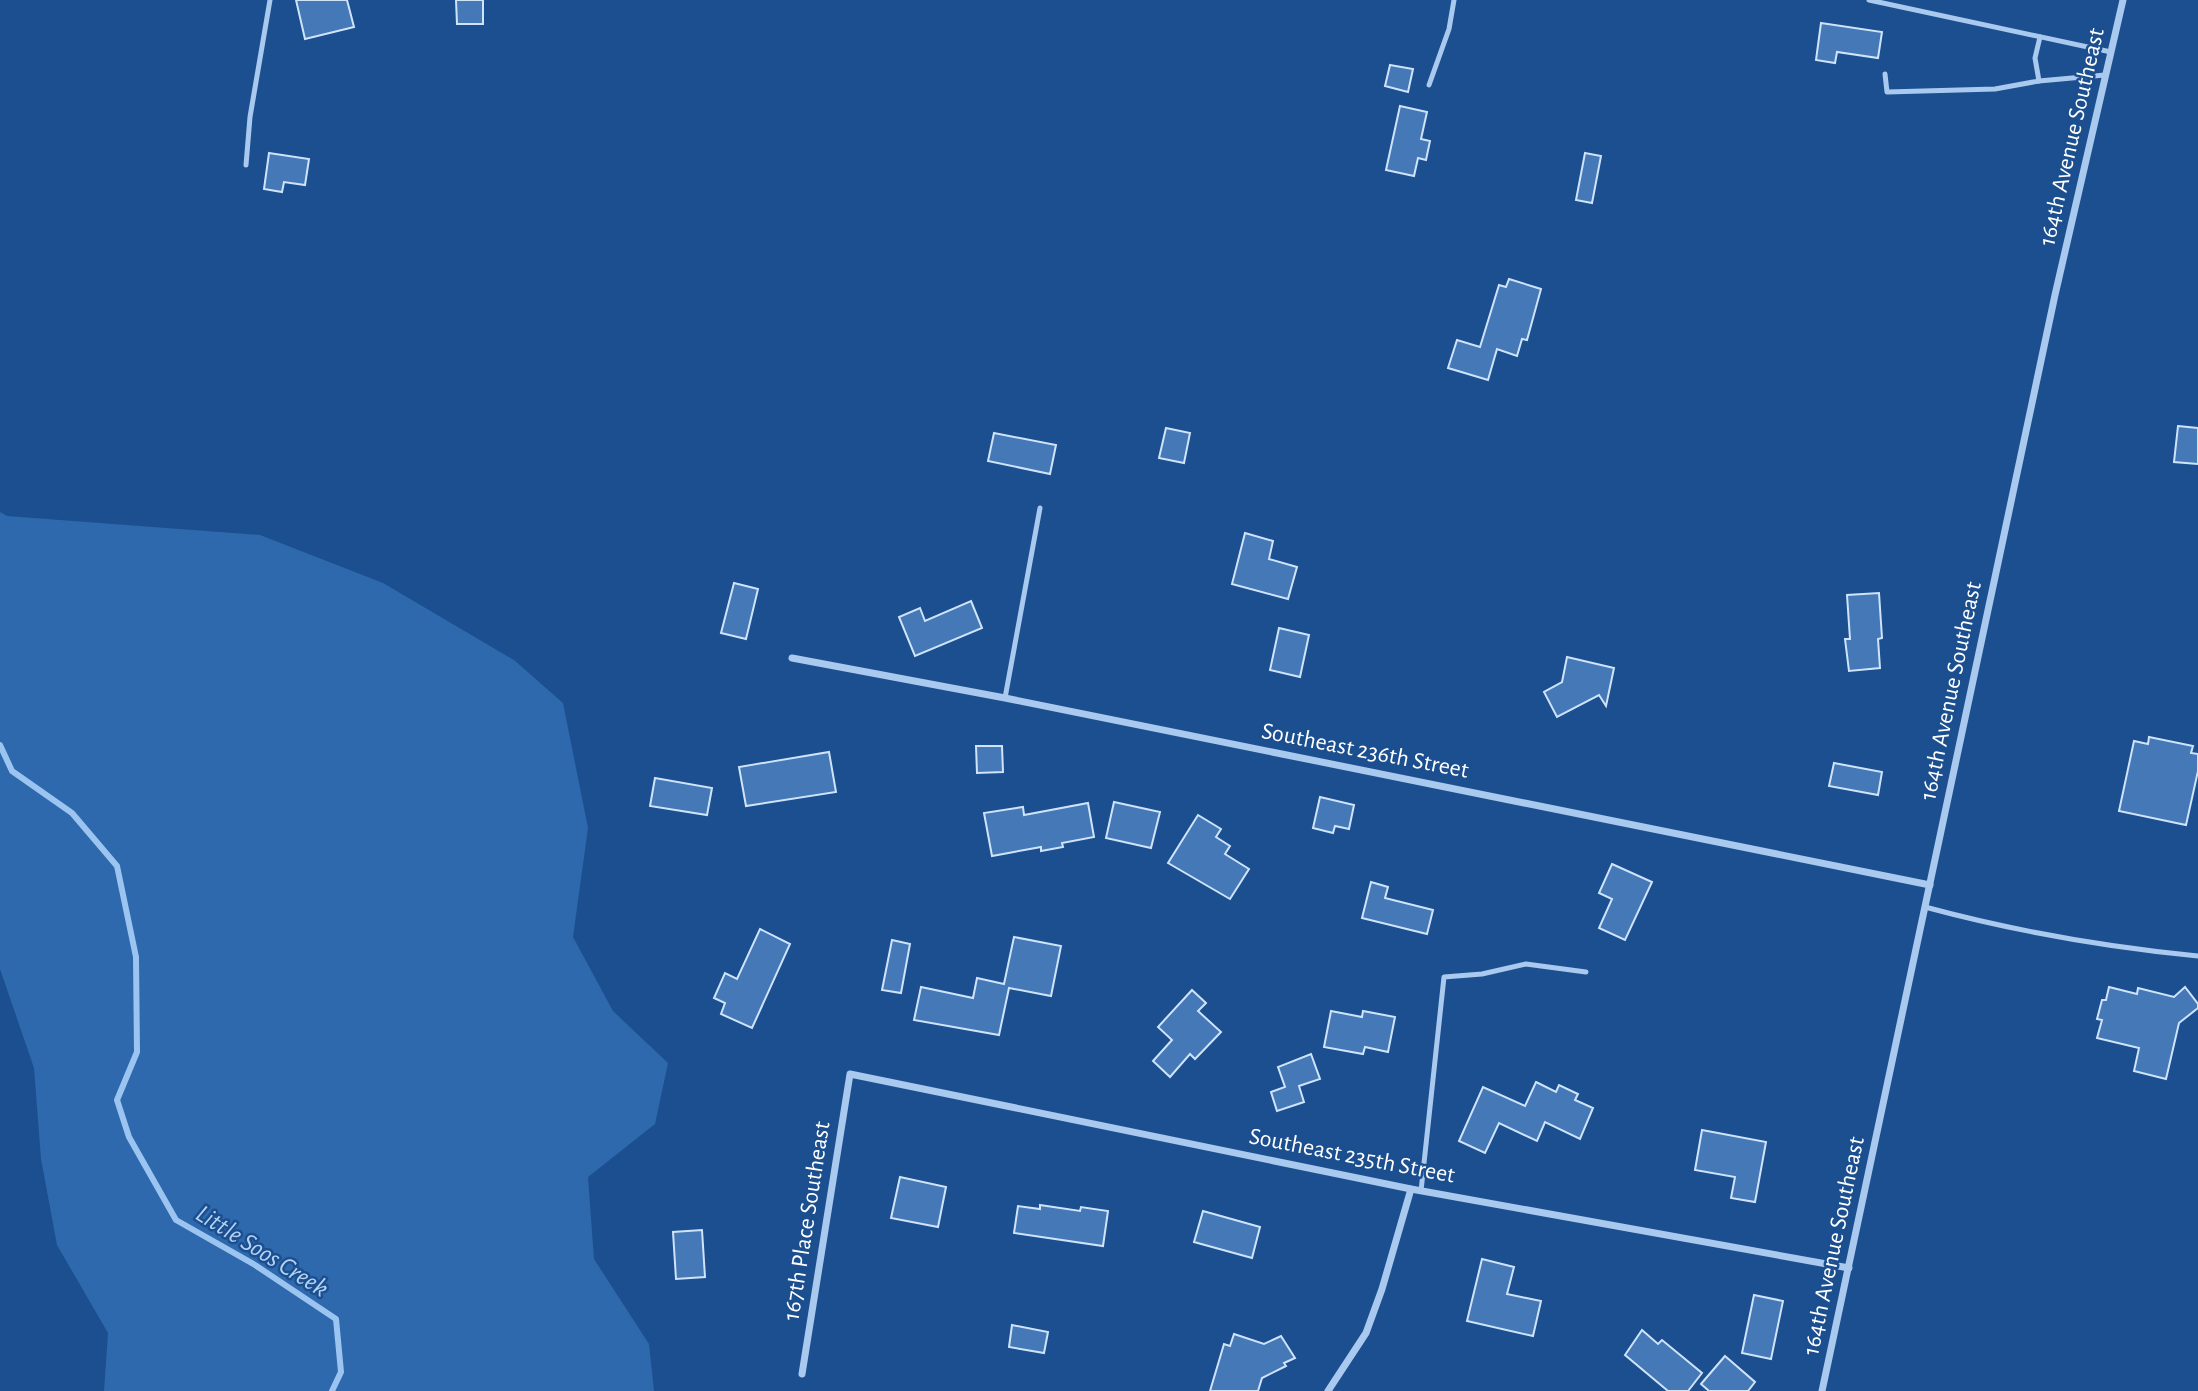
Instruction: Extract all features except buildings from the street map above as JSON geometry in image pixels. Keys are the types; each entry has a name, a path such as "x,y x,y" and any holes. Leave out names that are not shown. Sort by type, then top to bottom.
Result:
{"street":[{"name":"164th Avenue Southeast","path":"1822,1391 2055,295 2123,0"},
{"name":"Southeast 236th Street","path":"792,658 1004,698 1930,885"},
{"name":"Southeast 235th Street","path":"850,1074 1411,1189 1849,1268"},
{"name":"167th Place Southeast","path":"802,1374 850,1074"},
{"path":"1328,1391 1366,1333 1382,1289 1411,1189"}],"lane":[{"path":"246,165 250,117 270,0"},
{"path":"1429,85 1449,29 1454,0"},
{"path":"1869,0 2111,52"},
{"path":"2039,81 2035,58 2040,37"},
{"path":"1885,74 1887,92 1995,89 2039,81 2105,75"},
{"path":"1004,698 1040,508"},
{"path":"1925,907 2013,929 2198,956"},
{"path":"1422,1191 1444,976 1482,974 1526,964 1586,972"}],"shaded area":[{"path":"0,512 7,516 260,535 383,583 514,660 563,703 588,828 573,937 613,1011 668,1063 655,1124 588,1177 594,1259 649,1344 654,1391 104,1391 108,1333 57,1245 41,1159 34,1068 0,969"}],"waterway":[{"name":"Little Soos Creek","path":"0,745 12,771 72,813 117,866 136,957 137,1052 117,1100 129,1137 176,1220 255,1265 336,1319 341,1372 332,1391"}]}
